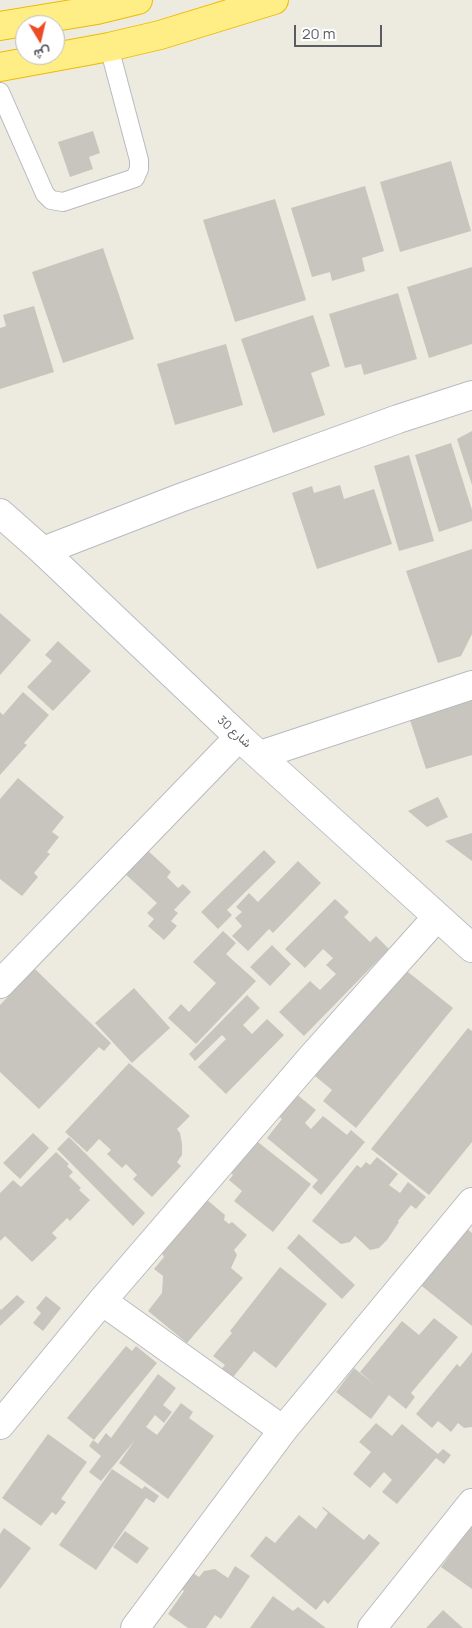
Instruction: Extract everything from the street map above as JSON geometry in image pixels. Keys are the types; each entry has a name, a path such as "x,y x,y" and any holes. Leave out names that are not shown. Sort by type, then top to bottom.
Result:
{"highway":[{"path":"0,67 109,47 160,35 274,0"},
{"path":"0,26 66,8 130,1"}],"street":[{"path":"43,551 180,498 398,419 472,395"},
{"name":"شارع 30","path":"0,513 43,551 239,737 472,948"},
{"path":"260,755 472,685"},
{"path":"0,984 239,737"},
{"path":"0,1425 102,1301 311,1058 436,917"},
{"path":"135,1628 283,1430 472,1202"},
{"path":"102,1301 283,1430"},
{"path":"372,1628 472,1502"}],"lane":[{"path":"0,92 45,194 51,200 63,202 135,178 139,169 139,160 109,47"}],"building":[{"path":"93,131 100,153 89,157 93,169 70,177 58,142"},
{"path":"451,161 471,231 400,252 380,182"},
{"path":"365,186 384,251 362,258 365,271 332,281 330,272 312,277 291,208"},
{"path":"275,199 306,300 235,322 203,220"},
{"path":"103,248 134,339 63,363 32,272"},
{"path":"472,267 472,344 429,358 407,287"},
{"path":"398,293 417,359 364,375 361,364 345,368 329,314"},
{"path":"34,306 54,372 0,389 0,328 6,326 3,315"},
{"path":"313,315 330,366 311,373 325,415 273,433 241,339"},
{"path":"226,344 243,405 175,425 157,364"},
{"path":"472,431 472,485 457,439"},
{"path":"451,443 472,510 472,521 439,532 415,455"},
{"path":"409,455 434,541 399,551 374,466"},
{"path":"340,485 344,499 374,489 392,544 317,569 292,493 312,486 314,493"},
{"path":"472,549 472,634 461,656 438,663 406,571"},
{"path":"0,613 31,640 0,675"},
{"path":"58,641 91,671 53,711 27,687 52,661 45,655"},
{"path":"23,692 49,715 24,743 27,745 0,775 0,712 3,715"},
{"path":"472,697 472,755 426,769 409,717"},
{"path":"18,778 64,817 52,832 59,837 47,852 50,854 34,873 38,877 22,896 0,879 0,799"},
{"path":"438,797 448,817 427,827 408,811"},
{"path":"472,833 472,861 445,841"},
{"path":"145,848 171,872 167,877 178,888 183,884 191,892 174,910 178,913 171,921 177,926 164,940 148,926 154,919 147,913 157,903 123,872"},
{"path":"264,850 276,862 227,910 232,915 218,929 201,912"},
{"path":"298,861 321,883 273,933 269,929 248,951 232,936 242,926 235,918 242,912 236,907 249,893 258,902"},
{"path":"335,899 349,912 344,917 370,942 376,936 389,949 304,1036 279,1012 310,981 320,990 336,974 326,965 333,958 323,949 305,968 285,949"},
{"path":"223,931 236,943 226,954 256,981 196,1044 168,1018 181,1004 189,1012 216,983 193,962"},
{"path":"272,945 291,964 270,986 250,967"},
{"path":"403,968 453,1008 356,1128 323,1101 332,1090 309,1071"},
{"path":"35,969 111,1043 104,1051 99,1047 39,1109 0,1072 0,1005"},
{"path":"134,988 170,1028 132,1063 95,1023"},
{"path":"247,995 260,1008 243,1025 252,1034 267,1019 284,1035 226,1094 198,1067 226,1039 222,1035 195,1061 189,1054"},
{"path":"468,1028 472,1031 472,1142 429,1195 371,1149"},
{"path":"129,1063 190,1116 177,1129 180,1133 182,1155 177,1162 181,1166 152,1197 133,1179 137,1175 126,1164 122,1168 107,1154 111,1150 99,1139 87,1152 65,1132"},
{"path":"295,1093 316,1110 305,1123 311,1129 323,1116 347,1135 351,1130 365,1142 321,1195 312,1187 318,1180 267,1138 282,1119 277,1115"},
{"path":"33,1133 49,1148 20,1179 3,1163"},
{"path":"69,1137 145,1213 133,1226 57,1149"},
{"path":"254,1139 311,1184 273,1232 234,1201 242,1191 229,1180 233,1175 229,1171"},
{"path":"56,1152 69,1164 67,1166 73,1172 69,1176 81,1188 79,1190 90,1200 70,1221 67,1218 52,1233 57,1238 32,1262 5,1236 0,1241 0,1193 13,1180 21,1187"},
{"path":"377,1157 398,1174 389,1185 400,1193 408,1182 426,1197 416,1209 411,1205 398,1221 387,1240 379,1248 370,1250 355,1236 350,1242 341,1244 312,1221 357,1165 361,1168 366,1162 370,1165"},
{"path":"206,1199 225,1215 224,1220 229,1224 232,1222 247,1235 234,1250 237,1255 231,1268 243,1278 187,1343 148,1311 162,1293 163,1276 154,1269 164,1257 161,1252"},
{"path":"464,1226 472,1233 472,1326 418,1283"},
{"path":"299,1234 355,1285 342,1299 287,1248"},
{"path":"280,1267 327,1304 276,1368 254,1351 230,1381 219,1372 225,1365 213,1356"},
{"path":"17,1295 25,1302 0,1326 0,1309"},
{"path":"46,1296 61,1308 43,1331 33,1323 41,1313 36,1308"},
{"path":"434,1318 458,1337 411,1393 415,1397 406,1409 389,1395 371,1419 336,1392 354,1368 375,1385 360,1372 402,1321 419,1335"},
{"path":"126,1346 132,1351 136,1346 157,1363 94,1440 67,1418"},
{"path":"472,1352 472,1427 464,1428 458,1423 451,1432 438,1421 432,1428 416,1414 457,1364 460,1367"},
{"path":"158,1374 176,1388 163,1405 172,1412 164,1423 155,1415 146,1427 157,1435 181,1403 193,1412 189,1418 214,1436 168,1499 119,1463 135,1440 101,1481 89,1472 101,1456 89,1446 93,1440 98,1444 106,1433 111,1438"},
{"path":"376,1423 392,1436 402,1424 438,1454 443,1449 451,1455 444,1464 436,1458 397,1504 382,1492 392,1480 384,1472 370,1488 353,1474 371,1452 359,1442"},
{"path":"48,1434 87,1462 61,1499 66,1502 56,1515 52,1512 41,1526 2,1498"},
{"path":"112,1469 142,1489 145,1486 159,1496 154,1503 146,1498 96,1570 59,1545"},
{"path":"323,1507 364,1540 369,1534 380,1543 328,1604 324,1600 316,1610 250,1556 266,1536 275,1543 299,1515 316,1529 328,1513"},
{"path":"472,1525 472,1589 441,1567"},
{"path":"4,1528 31,1548 0,1589 0,1534"},
{"path":"125,1531 149,1548 137,1564 113,1547"},
{"path":"235,1566 250,1576 221,1619 215,1615 206,1628 188,1628 168,1614 184,1591 180,1587 190,1571 199,1577 204,1571 215,1569 228,1578"},
{"path":"273,1596 293,1611 298,1607 326,1628 250,1628"},
{"path":"443,1610 463,1628 426,1628"}]}
